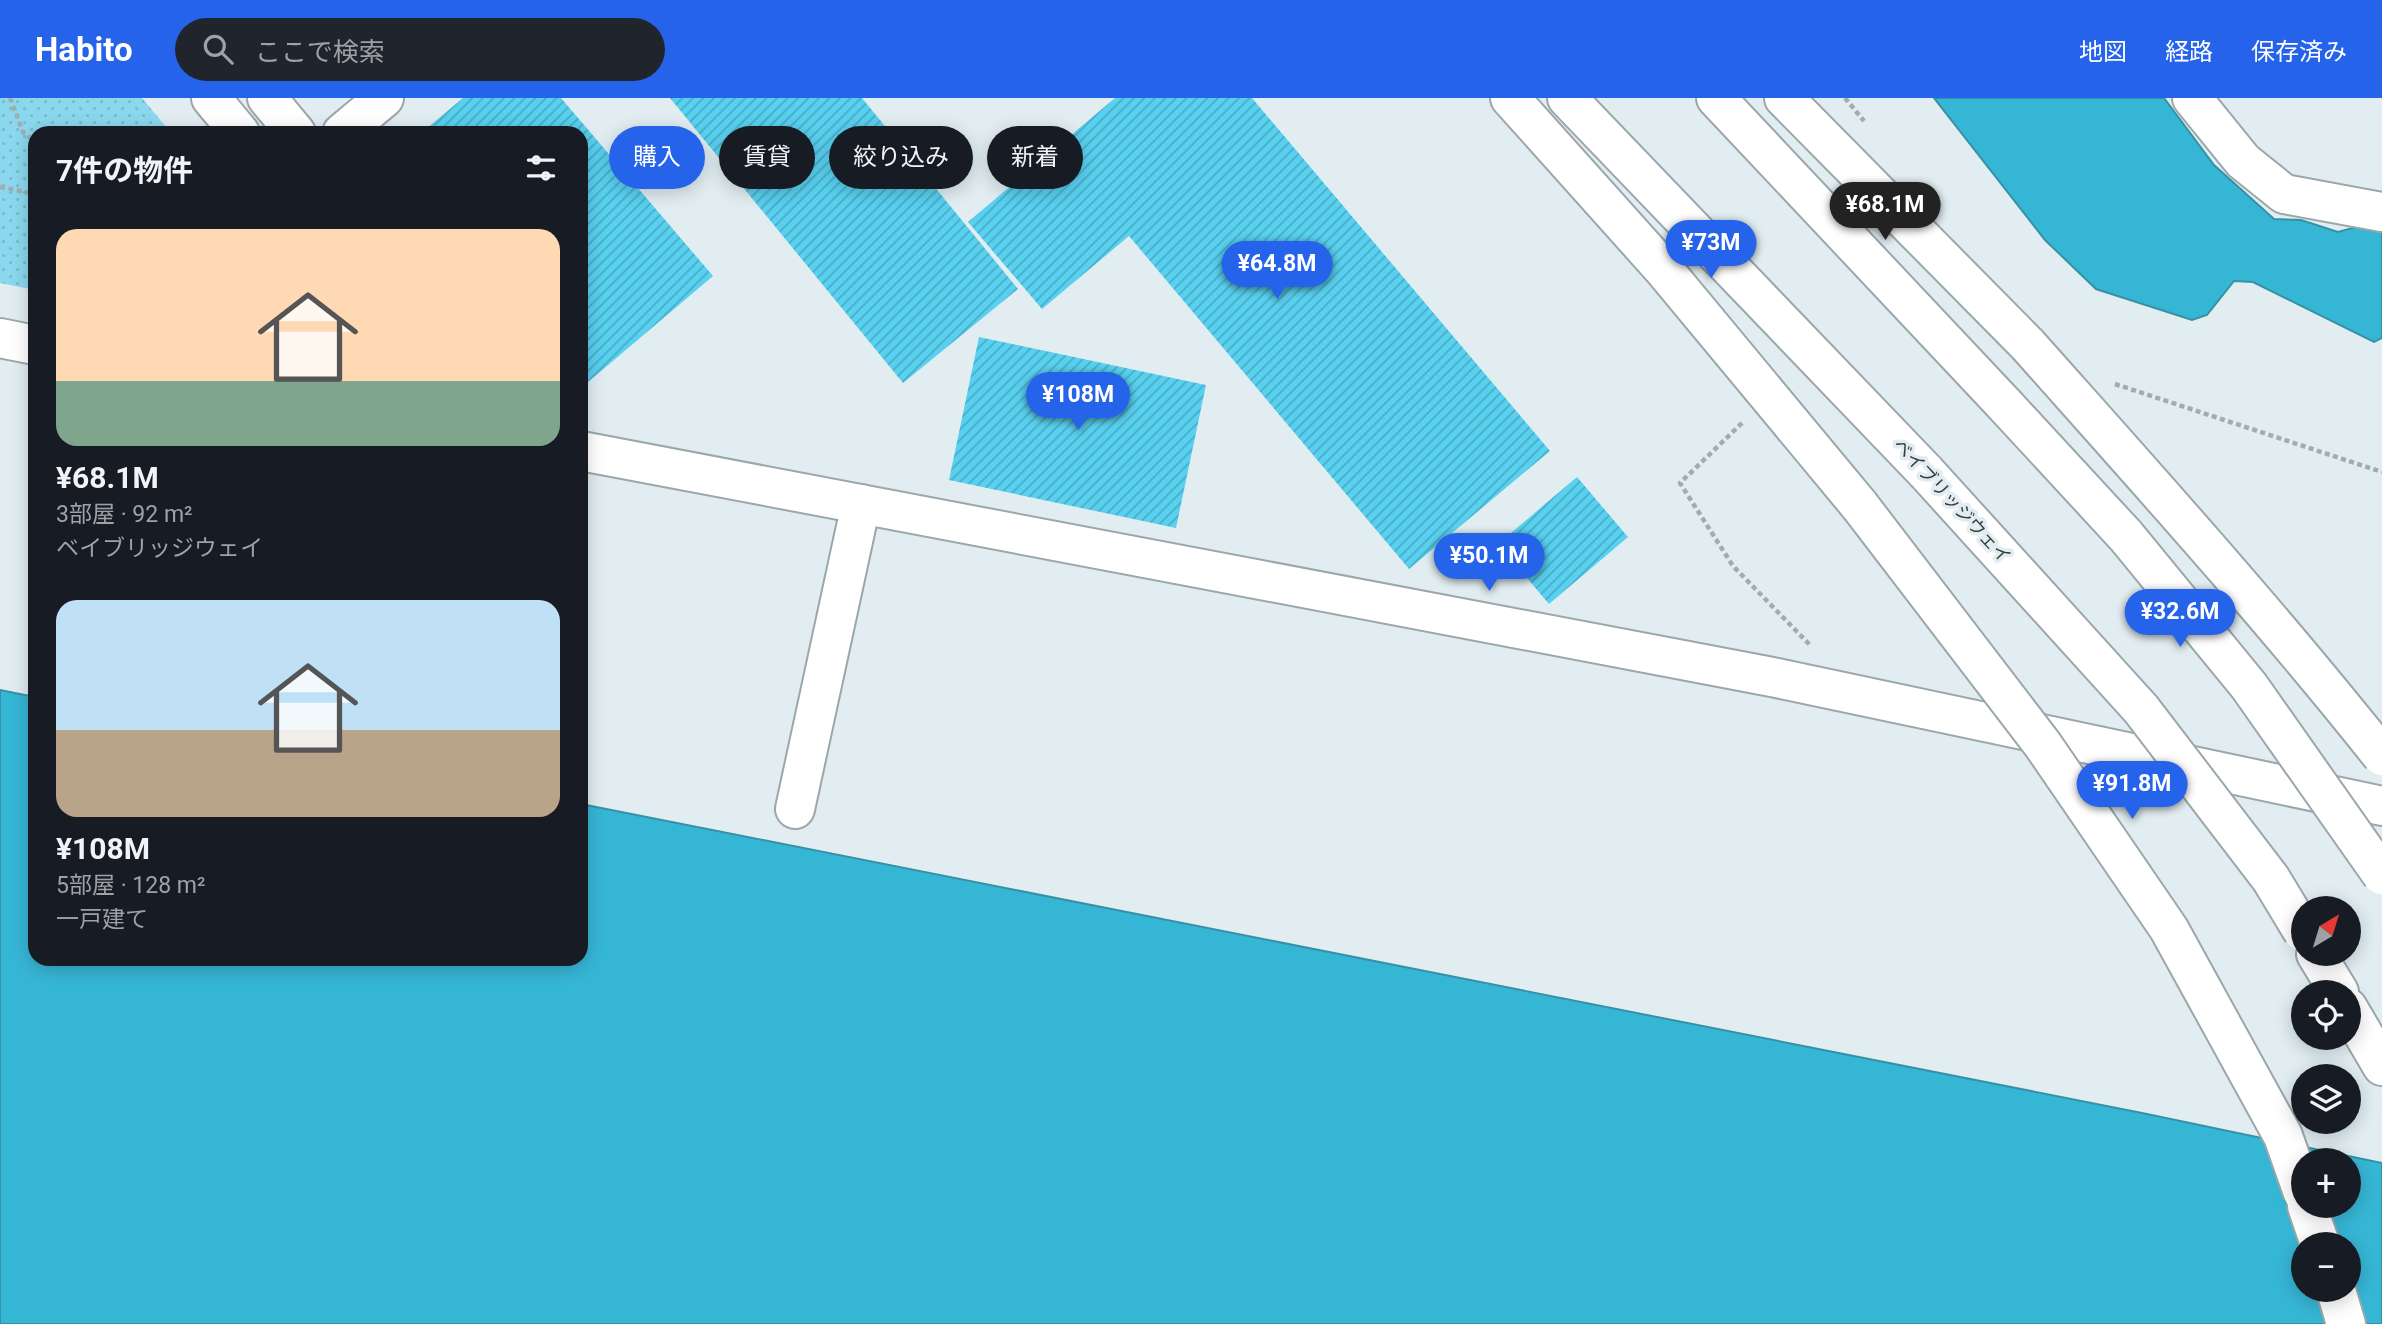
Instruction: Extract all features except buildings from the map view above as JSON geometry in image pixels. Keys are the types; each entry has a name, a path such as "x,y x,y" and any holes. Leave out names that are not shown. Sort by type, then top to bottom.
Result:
{"street":[{"path":"211,98 234,126"},
{"path":"267,98 290,126"},
{"path":"350,126 384,98"},
{"path":"1510,98 1665,271 1860,506 2043,745 2169,929 2283,1136 2291,1159"},
{"name":"ベイブリッジウェイ","path":"1567,98 1926,472 2141,709 2271,879 2291,912"},
{"path":"1716,98 2126,536 2249,686 2382,875"},
{"path":"1784,98 2028,345 2337,699 2382,756"},
{"path":"2192,98 2243,161 2284,194 2382,212"},
{"path":"0,338 28,344"},
{"path":"588,452 1772,677 2382,806"},
{"path":"795,809 861,504"},
{"path":"2361,1030 2382,1066"},
{"path":"2340,1302 2346,1324"}],"path":[{"path":"10,98 23,132 28,136"},
{"path":"1845,98 1871,129"},
{"path":"0,187 28,193"},
{"path":"2104,381 2382,472"},
{"path":"1744,421 1680,483 1734,566 1811,646"}],"shaded area":[{"path":"0,98 142,98 165,126 28,126 28,289 0,283"},
{"path":"1934,98 2164,98 2214,165 2274,219 2301,220 2338,232 2360,226 2382,230 2382,338 2374,342 2253,282 2234,281 2207,315 2192,320 2096,289 2045,240"},
{"path":"0,690 28,696 28,966 588,966 588,805 2310,1148 2291,1148 2291,1218 2361,1218 2361,1159 2382,1163 2382,1324 0,1324"}]}
